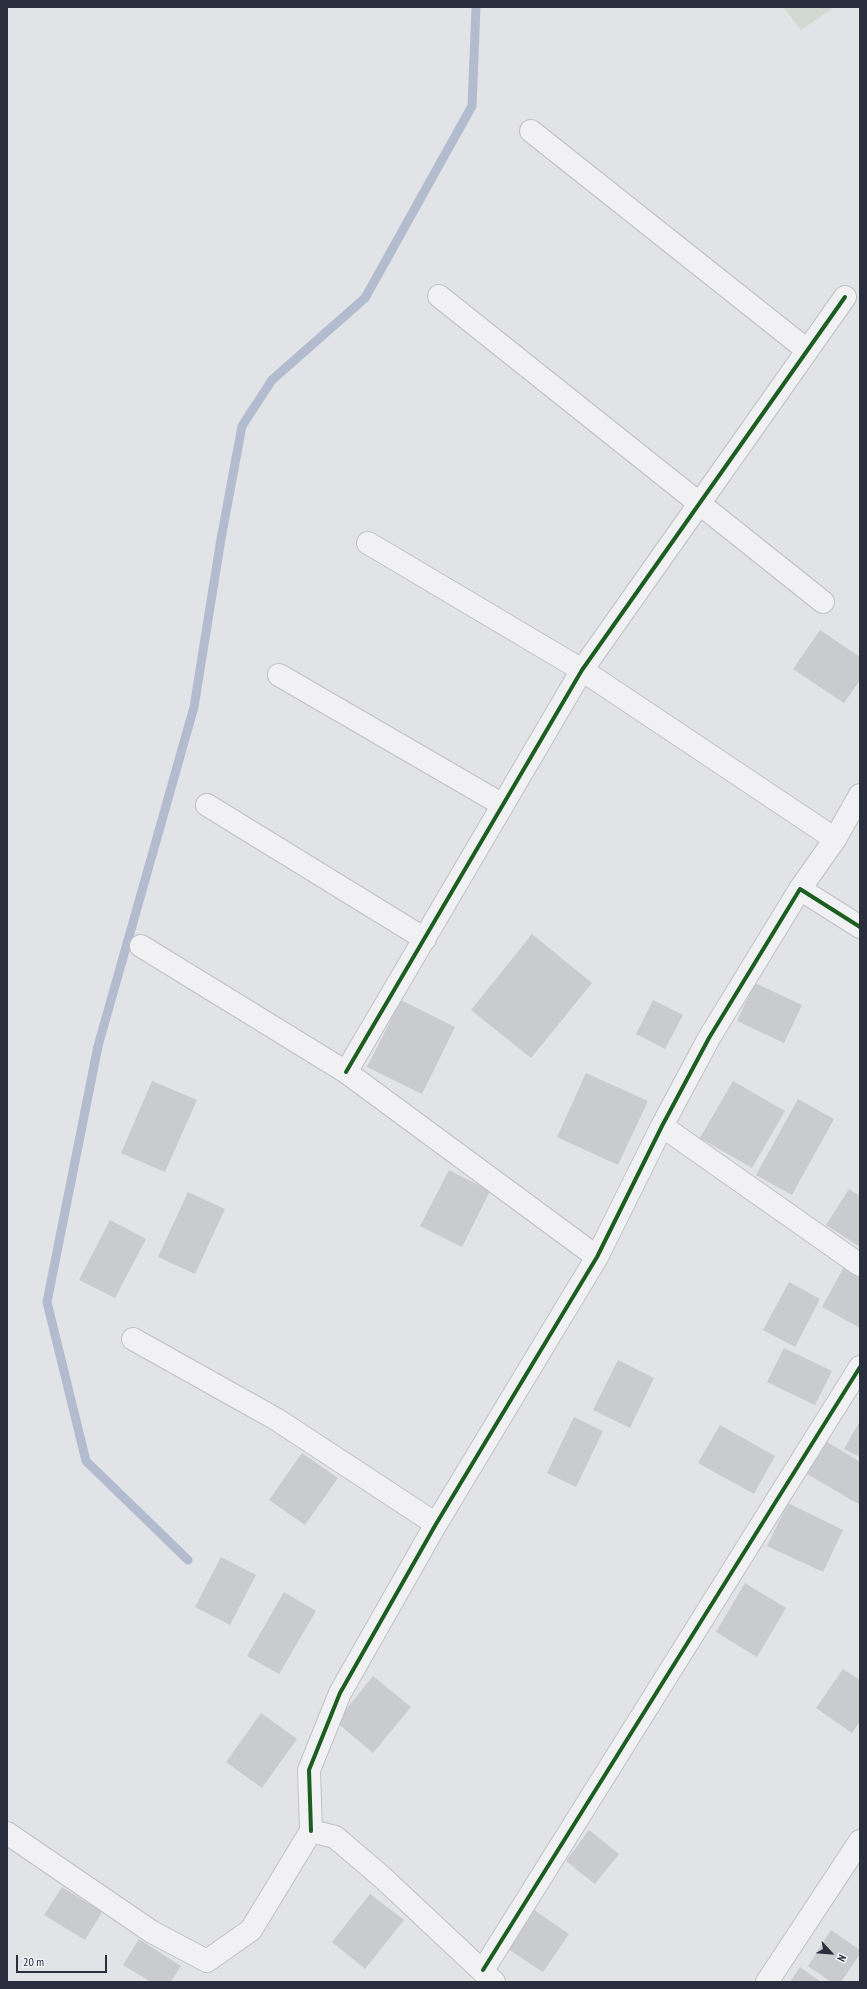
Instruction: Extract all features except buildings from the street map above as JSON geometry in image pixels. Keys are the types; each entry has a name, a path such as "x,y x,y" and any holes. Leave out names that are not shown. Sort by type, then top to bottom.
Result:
{"street":[{"path":"531,131 807,350"},
{"path":"439,296 823,602"},
{"path":"346,1072 582,670 845,296"},
{"path":"368,543 582,670 835,838"},
{"path":"279,675 503,804"},
{"path":"7,1832 152,1932 207,1961 251,1930 311,1831 309,1770 340,1693 436,1524 597,1257 662,1126 709,1038 800,889 835,838 860,795"},
{"path":"207,805 425,939"},
{"path":"800,889 860,926"},
{"path":"141,946 346,1072 597,1257"},
{"path":"662,1126 860,1265"},
{"path":"132,1339 276,1419 436,1524"},
{"path":"311,1831 335,1837 382,1877 489,1976 860,1367"},
{"path":"767,1982 860,1841"}],"shaded area":[{"path":"783,7 835,7 801,30"}],"waterway":[{"path":"188,1560 86,1461 47,1302 98,1046 194,707 221,539 242,426 272,380 365,298 472,106 476,7"}],"cycle path":[{"path":"346,1072 582,670 845,297"},
{"path":"311,1831 309,1770 340,1693 436,1524 597,1257 662,1126 709,1038 800,889 860,927"},
{"path":"483,1970 860,1367"}]}
